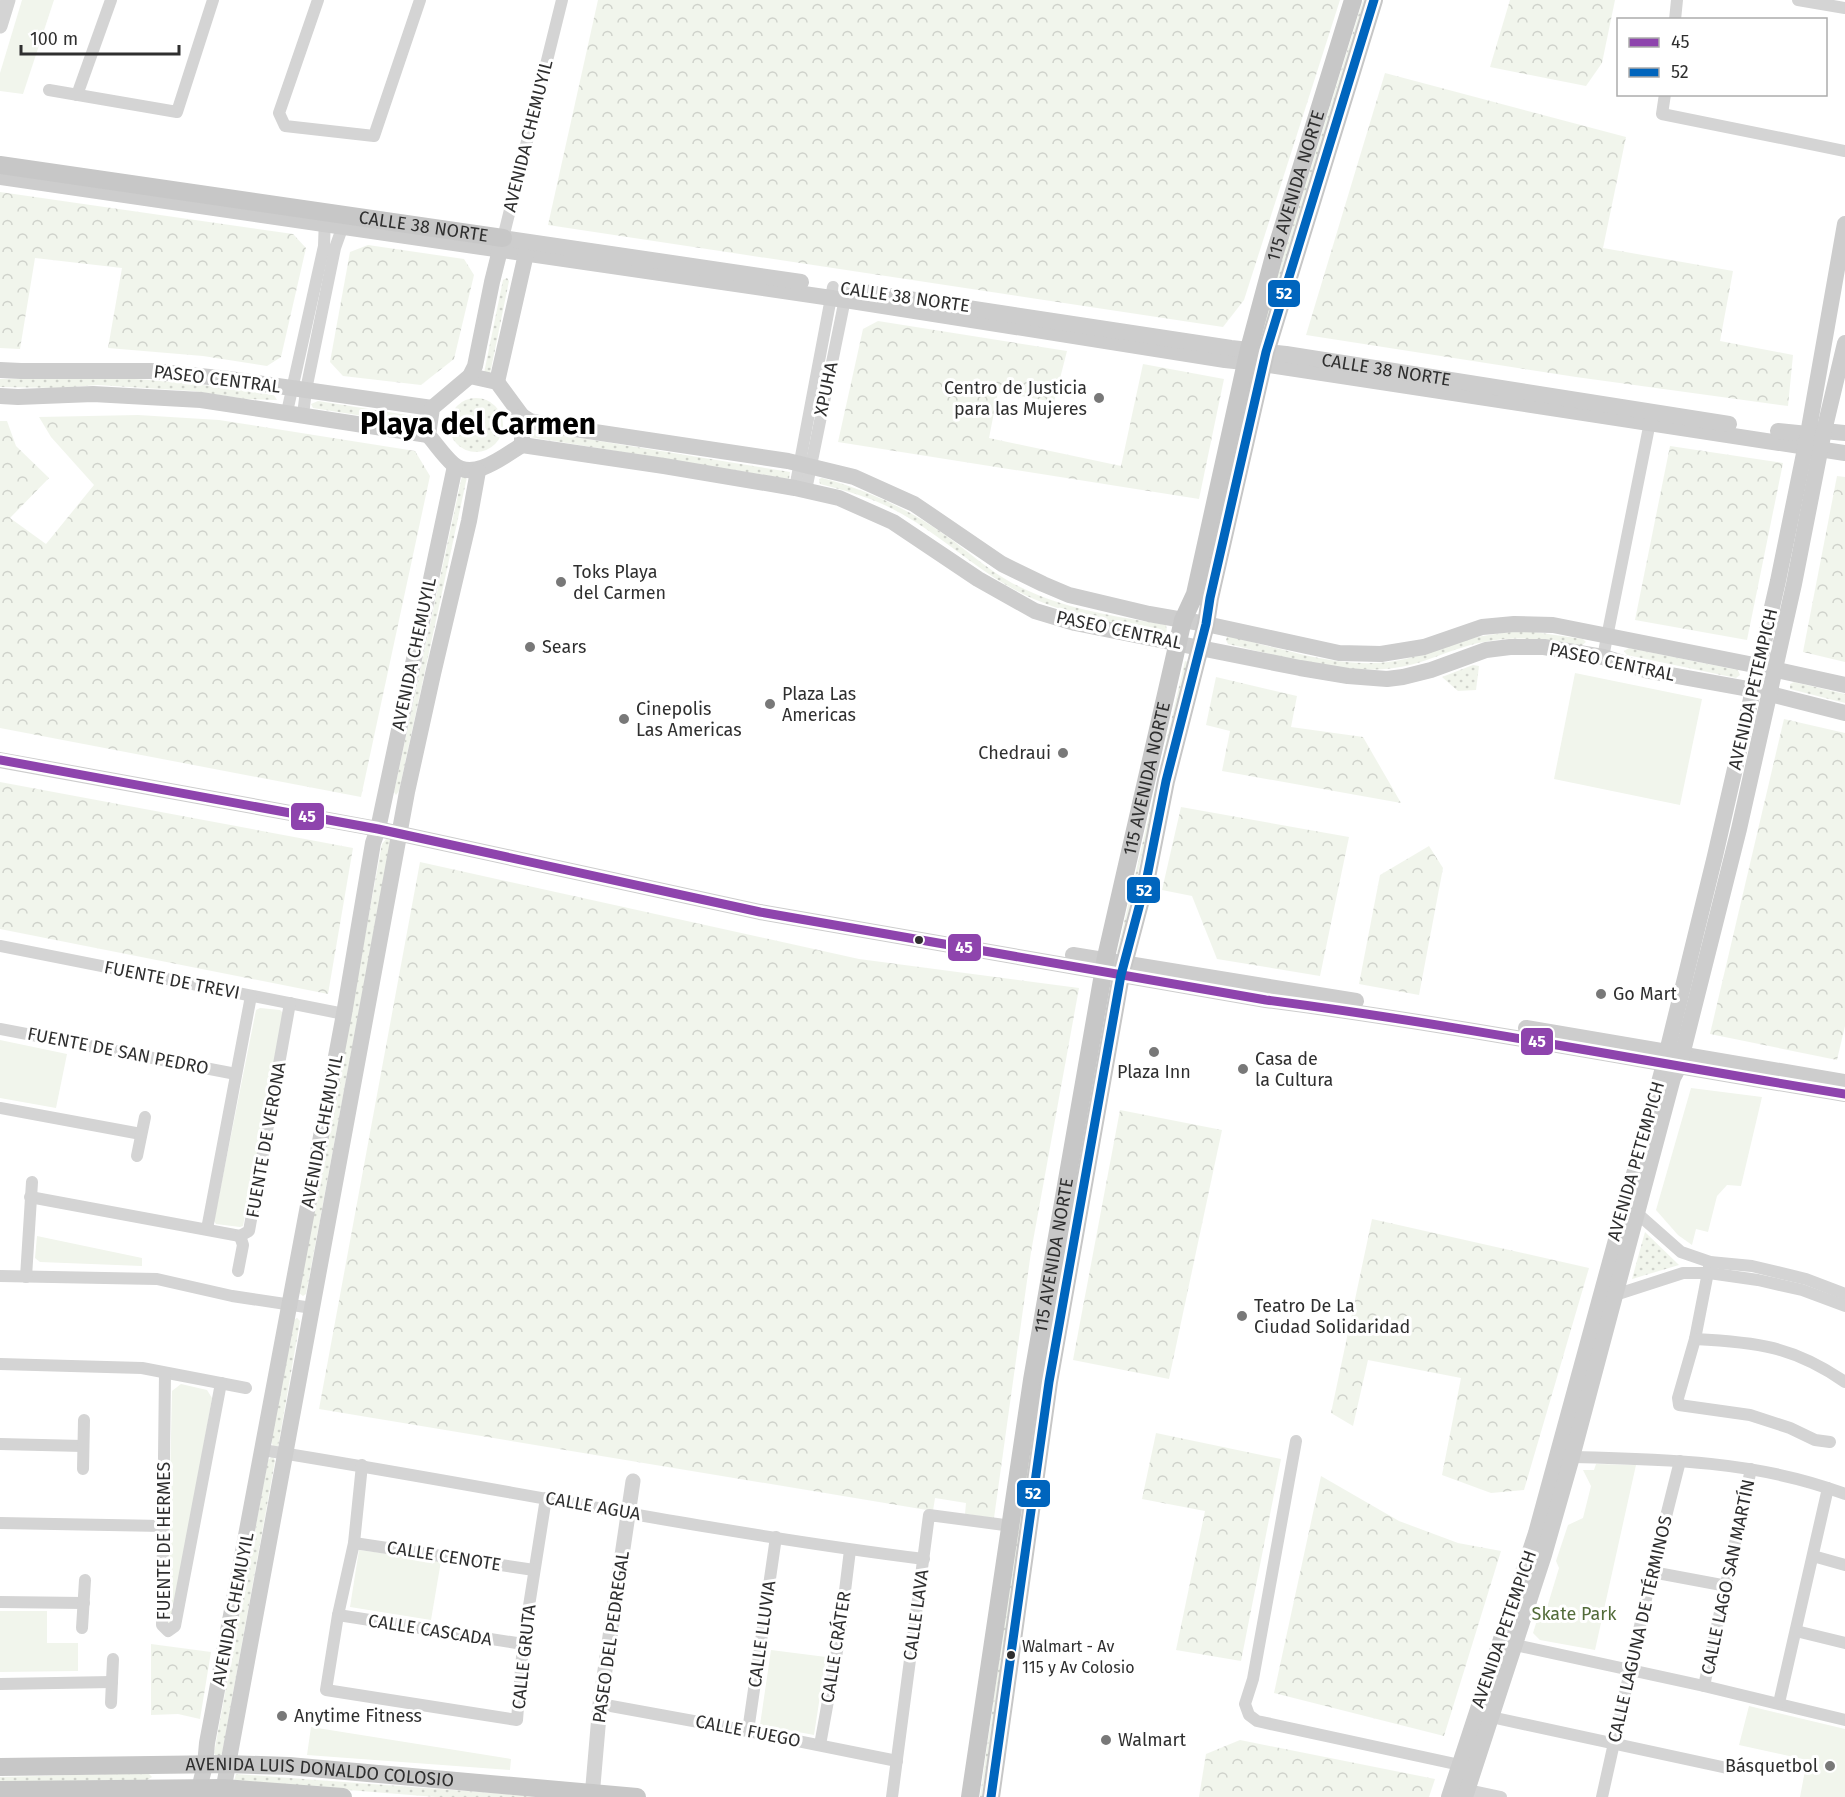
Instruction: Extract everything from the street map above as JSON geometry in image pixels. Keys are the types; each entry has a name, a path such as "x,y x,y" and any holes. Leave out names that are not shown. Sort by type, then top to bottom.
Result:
{"main road":[{"name":"115 AVENIDA NORTE","path":"991,1797 1049,1382 1114,967 1147,877 1166,781 1206,624 1274,256 1353,0"},
{"name":"115 AVENIDA NORTE","path":"970,1797 994,1648 1032,1380 1183,620 1195,594 1256,357 1374,0"},
{"name":"CALLE 38 NORTE","path":"0,165 325,218 1815,441"},
{"name":"CALLE 38 NORTE","path":"0,177 325,218"},
{"path":"1815,441 1845,224"},
{"name":"AVENIDA CHEMUYIL","path":"470,376 475,366 502,244"},
{"path":"497,381 527,248"},
{"path":"1815,441 1844,361"},
{"path":"1844,361 1837,417 1838,424 1845,429"},
{"name":"PASEO CENTRAL","path":"0,370 152,371 432,408"},
{"path":"470,376 497,381 522,416 522,445 478,471 455,466 428,435 432,408 470,376"},
{"name":"PASEO CENTRAL","path":"0,396 93,394 201,400 428,435"},
{"name":"PASEO CENTRAL","path":"522,416 548,425 805,465 854,477 914,504 1002,564 1043,584 1078,597 1339,653 1381,654 1424,646 1482,627 1514,624 1553,625 1845,685"},
{"path":"1815,441 1845,434"},
{"path":"1815,441 1845,453"},
{"name":"AVENIDA PETEMPICH","path":"1449,1797 1536,1533 1673,1059 1761,692 1815,441"},
{"name":"PASEO CENTRAL","path":"522,445 664,466 801,489 840,498 893,522 978,579 1035,611 1075,623 1179,644 1299,668 1348,676 1387,679 1431,670 1486,650 1544,647 1603,657 1649,671 1761,692 1845,712"},
{"name":"AVENIDA CHEMUYIL","path":"198,1793 205,1766 344,1014 373,843 379,824 455,466"},
{"name":"AVENIDA CHEMUYIL","path":"223,1793 407,792 469,521 478,471"},
{"path":"0,749 762,903 1114,967 1673,1059 1845,1082"},
{"path":"0,760 379,824"},
{"path":"1673,1059 1845,1094"},
{"name":"AVENIDA PETEMPICH","path":"1467,1794 1572,1457 1674,1078 1673,1059"},
{"name":"AVENIDA LUIS DONALDO COLOSIO","path":"0,1767 227,1764 289,1766 592,1795 637,1797"},
{"path":"162,1766 162,1789"},
{"name":"AVENIDA LUIS DONALDO COLOSIO","path":"0,1791 162,1789 198,1793 343,1797"}],"street":[{"path":"0,26 8,0"},
{"path":"77,95 111,0"},
{"path":"49,90 177,112 213,0"},
{"path":"318,0 279,113 285,126 374,136 420,0"},
{"name":"AVENIDA CHEMUYIL","path":"502,244 562,0"},
{"path":"1675,18 1677,0"},
{"path":"1798,0 1845,8"},
{"path":"1665,96 1662,114 1845,151"},
{"path":"300,389 324,246 325,218"},
{"path":"295,413 335,248 345,221"},
{"name":"XPUHA","path":"801,489 840,294"},
{"path":"1603,657 1651,418"},
{"name":"FUENTE DE TREVI","path":"0,946 344,1014"},
{"path":"207,1229 251,996"},
{"name":"FUENTE DE VERONA","path":"238,1271 243,1245 240,1236 249,1231 290,1003"},
{"name":"FUENTE DE SAN PEDRO","path":"0,1029 236,1074"},
{"path":"0,1108 141,1134"},
{"path":"137,1156 145,1117"},
{"path":"26,1277 32,1182"},
{"path":"30,1197 240,1236"},
{"path":"1638,1214 1681,1252 1710,1268 1802,1290 1845,1306"},
{"path":"1615,1295 1683,1273 1710,1268 1752,1266 1806,1279 1845,1294"},
{"path":"1710,1268 1695,1339 1678,1398 1679,1405 1750,1415 1790,1428 1815,1440 1830,1442"},
{"path":"0,1276 157,1279 232,1296 312,1308"},
{"path":"1695,1339 1738,1341 1792,1352 1831,1372 1845,1382"},
{"path":"0,1364 119,1366 246,1388"},
{"name":"FUENTE DE HERMES","path":"165,1373 162,1625 168,1631 175,1626 221,1383"},
{"path":"83,1469 84,1420"},
{"path":"1296,1441 1253,1679 1245,1704 1249,1715 1257,1721 1460,1765"},
{"path":"0,1444 83,1446"},
{"name":"CALLE AGUA","path":"263,1450 362,1465 850,1550 924,1559"},
{"path":"1572,1457 1680,1461 1751,1469 1845,1494"},
{"name":"CALLE LAGUNA DE TÉRMINOS","path":"1602,1797 1652,1572 1680,1461"},
{"name":"CALLE GRUTA","path":"362,1465 354,1543 338,1615 326,1689 517,1720 523,1644 546,1498"},
{"name":"CALLE LAGO SAN MARTÍN","path":"1704,1686 1751,1469"},
{"name":"PASEO DEL PEDREGAL","path":"592,1795 600,1704 633,1481"},
{"path":"1779,1703 1828,1488"},
{"name":"CALLE LAVA","path":"892,1797 929,1515 1012,1526"},
{"path":"0,1523 164,1526"},
{"name":"CALLE LLUVIA","path":"748,1731 776,1537"},
{"name":"CALLE CENOTE","path":"354,1543 534,1570"},
{"name":"CALLE CRÁTER","path":"820,1745 839,1640 850,1550"},
{"path":"1813,1556 1845,1565"},
{"path":"1652,1572 1727,1586"},
{"path":"82,1628 85,1580"},
{"path":"0,1602 84,1603"},
{"name":"CALLE CASCADA","path":"338,1615 523,1644"},
{"path":"1796,1631 1845,1643"},
{"path":"1515,1645 1779,1703 1845,1720"},
{"path":"111,1703 113,1659"},
{"path":"0,1684 112,1682"},
{"name":"CALLE FUEGO","path":"600,1704 897,1761"},
{"path":"1491,1717 1727,1768"},
{"path":"1467,1794 1501,1797"}],"green space":[{"path":"22,0 54,0 23,94 0,91 0,73"},
{"path":"598,0 1340,0 1244,300 1223,327 548,225"},
{"path":"1363,0 1367,0 1262,336 1259,335"},
{"path":"1510,0 1615,0 1602,63 1586,86 1490,67"},
{"path":"1385,73 1626,137 1603,248 1733,271 1720,341 1793,355 1788,406 1576,377 1306,335"},
{"path":"0,192 293,234 306,248 281,357 267,366 203,356 108,348 122,268 35,258 20,349 0,348"},
{"path":"368,245 464,259 474,275 454,359 421,385 343,376 330,362 350,252"},
{"path":"507,278 509,281 490,374 484,373 503,280"},
{"path":"878,321 1067,351 1054,402 998,392 989,438 1121,466 1143,364 1224,379 1199,499 838,442 863,329"},
{"path":"121,378 189,383 274,395 277,400 246,399 192,391 98,385 59,388 0,387 0,379"},
{"path":"471,398 481,398 491,402 499,410 503,425 499,440 491,448 481,452 471,452 461,448 453,440 449,430 449,420 453,410 461,402"},
{"path":"318,401 420,417 419,425 313,408 311,404"},
{"path":"138,415 219,420 415,451 430,476 361,797 0,728 0,421 7,421 16,446 49,478 10,518 46,544 94,485 51,437 39,417"},
{"path":"530,429 790,472 789,479 529,437"},
{"path":"1670,446 1783,463 1747,640 1635,620"},
{"path":"462,476 467,477 399,791 396,795 394,792"},
{"path":"1837,476 1845,477 1845,662 1803,652"},
{"path":"819,479 871,494 901,508 931,525 1003,578 1030,592 1087,610 1166,625 1167,632 1162,633 1083,616 1026,595 994,578 902,514 862,496 820,484"},
{"path":"1511,632 1534,632 1583,639 1586,642 1581,646 1537,639 1508,639 1479,643 1394,668 1352,669 1310,663 1228,644 1226,640 1227,637 1232,637 1333,661 1375,663 1429,653 1467,639"},
{"path":"1629,648 1738,670 1740,675 1736,678 1627,655 1624,651"},
{"path":"1185,661 1188,662 1119,953 1117,953"},
{"path":"1473,665 1479,666 1476,690 1458,691 1442,677"},
{"path":"1575,673 1702,699 1680,805 1554,779"},
{"path":"1216,677 1297,696 1291,727 1363,737 1401,803 1222,771 1230,731 1206,725"},
{"path":"1794,682 1845,694 1845,703 1790,689 1790,684"},
{"path":"1784,719 1845,733 1845,1026 1837,1060 1710,1034"},
{"path":"0,782 353,848 328,994 0,929"},
{"path":"1181,807 1349,837 1320,976 1217,959 1192,896 1162,890"},
{"path":"386,839 391,840 306,1294 303,1296 299,1293 382,844"},
{"path":"1429,846 1443,868 1419,995 1359,984 1380,875"},
{"path":"420,862 859,959 1079,988 1031,1252 994,1518 965,1514 966,1503 935,1498 933,1511 319,1409"},
{"path":"260,1008 280,1010 284,1014 243,1226 216,1224 214,1221 256,1010"},
{"path":"0,1040 67,1054 56,1108 0,1098"},
{"path":"1691,1088 1762,1097 1741,1186 1727,1185 1717,1196 1708,1232 1696,1229 1692,1245 1678,1235 1656,1210"},
{"path":"1120,1110 1222,1130 1169,1379 1073,1360"},
{"path":"1372,1219 1589,1268 1524,1490 1491,1493 1442,1475 1461,1378 1368,1360 1353,1426 1331,1413"},
{"path":"1645,1232 1679,1265 1632,1279"},
{"path":"37,1236 142,1258 142,1266 40,1262 35,1258"},
{"path":"1060,1261 982,1797 980,1797 1035,1405"},
{"path":"297,1318 300,1321 278,1447 273,1446 271,1441 294,1320"},
{"path":"181,1384 207,1390 212,1398 172,1625 167,1625 172,1391"},
{"path":"1156,1433 1281,1459 1241,1661 1176,1650 1205,1511 1142,1499"},
{"path":"273,1456 275,1461 222,1754 216,1756 214,1753 268,1460"},
{"name":"Skate Park","path":"1596,1464 1636,1465 1595,1650 1540,1640 1533,1633 1538,1617 1545,1614 1559,1568 1556,1561 1568,1525 1583,1518 1591,1486 1583,1470 1594,1470"},
{"path":"1321,1476 1399,1521 1458,1543 1501,1551 1444,1736 1274,1693"},
{"path":"359,1550 441,1561 431,1620 350,1607"},
{"path":"0,1611 47,1611 47,1643 78,1643 78,1671 0,1672"},
{"path":"151,1644 211,1652 200,1719 178,1714 151,1715"},
{"path":"771,1650 826,1657 814,1735 760,1725"},
{"path":"1749,1706 1845,1729 1845,1797 1800,1797 1807,1760 1739,1745"},
{"path":"311,1727 511,1759 510,1770 307,1755"},
{"path":"1240,1740 1435,1779 1429,1797 1199,1797 1206,1754"},
{"path":"148,1773 152,1777 147,1780 0,1783 0,1777"},
{"path":"236,1774 548,1797 436,1797 234,1781"}],"transit line":[{"name":"52","path":"991,1797 1049,1382 1121,975 1147,877 1166,781 1206,624 1266,352 1374,0"},
{"name":"45","path":"0,760 378,829 760,912 1266,1000 1484,1033 1845,1094"}],"place":[{"name":"Centro de Justicia para las Mujeres","path":"1099,398"},
{"name":"Toks Playa del Carmen","path":"561,582"},
{"name":"Sears","path":"530,647"},
{"name":"Plaza Las Americas","path":"770,704"},
{"name":"Cinepolis Las Americas","path":"624,719"},
{"name":"Chedraui","path":"1063,753"},
{"name":"Go Mart","path":"1601,994"},
{"name":"Plaza Inn","path":"1154,1052"},
{"name":"Casa de la Cultura","path":"1243,1069"},
{"name":"Teatro De La Ciudad Solidaridad","path":"1242,1316"},
{"name":"Walmart - Av 115 y Av Colosio","path":"1011,1655"},
{"name":"Anytime Fitness","path":"282,1716"},
{"name":"Walmart","path":"1106,1740"},
{"name":"Básquetbol","path":"1830,1766"}],"district":[{"name":"Playa del Carmen","path":"478,424"}]}
